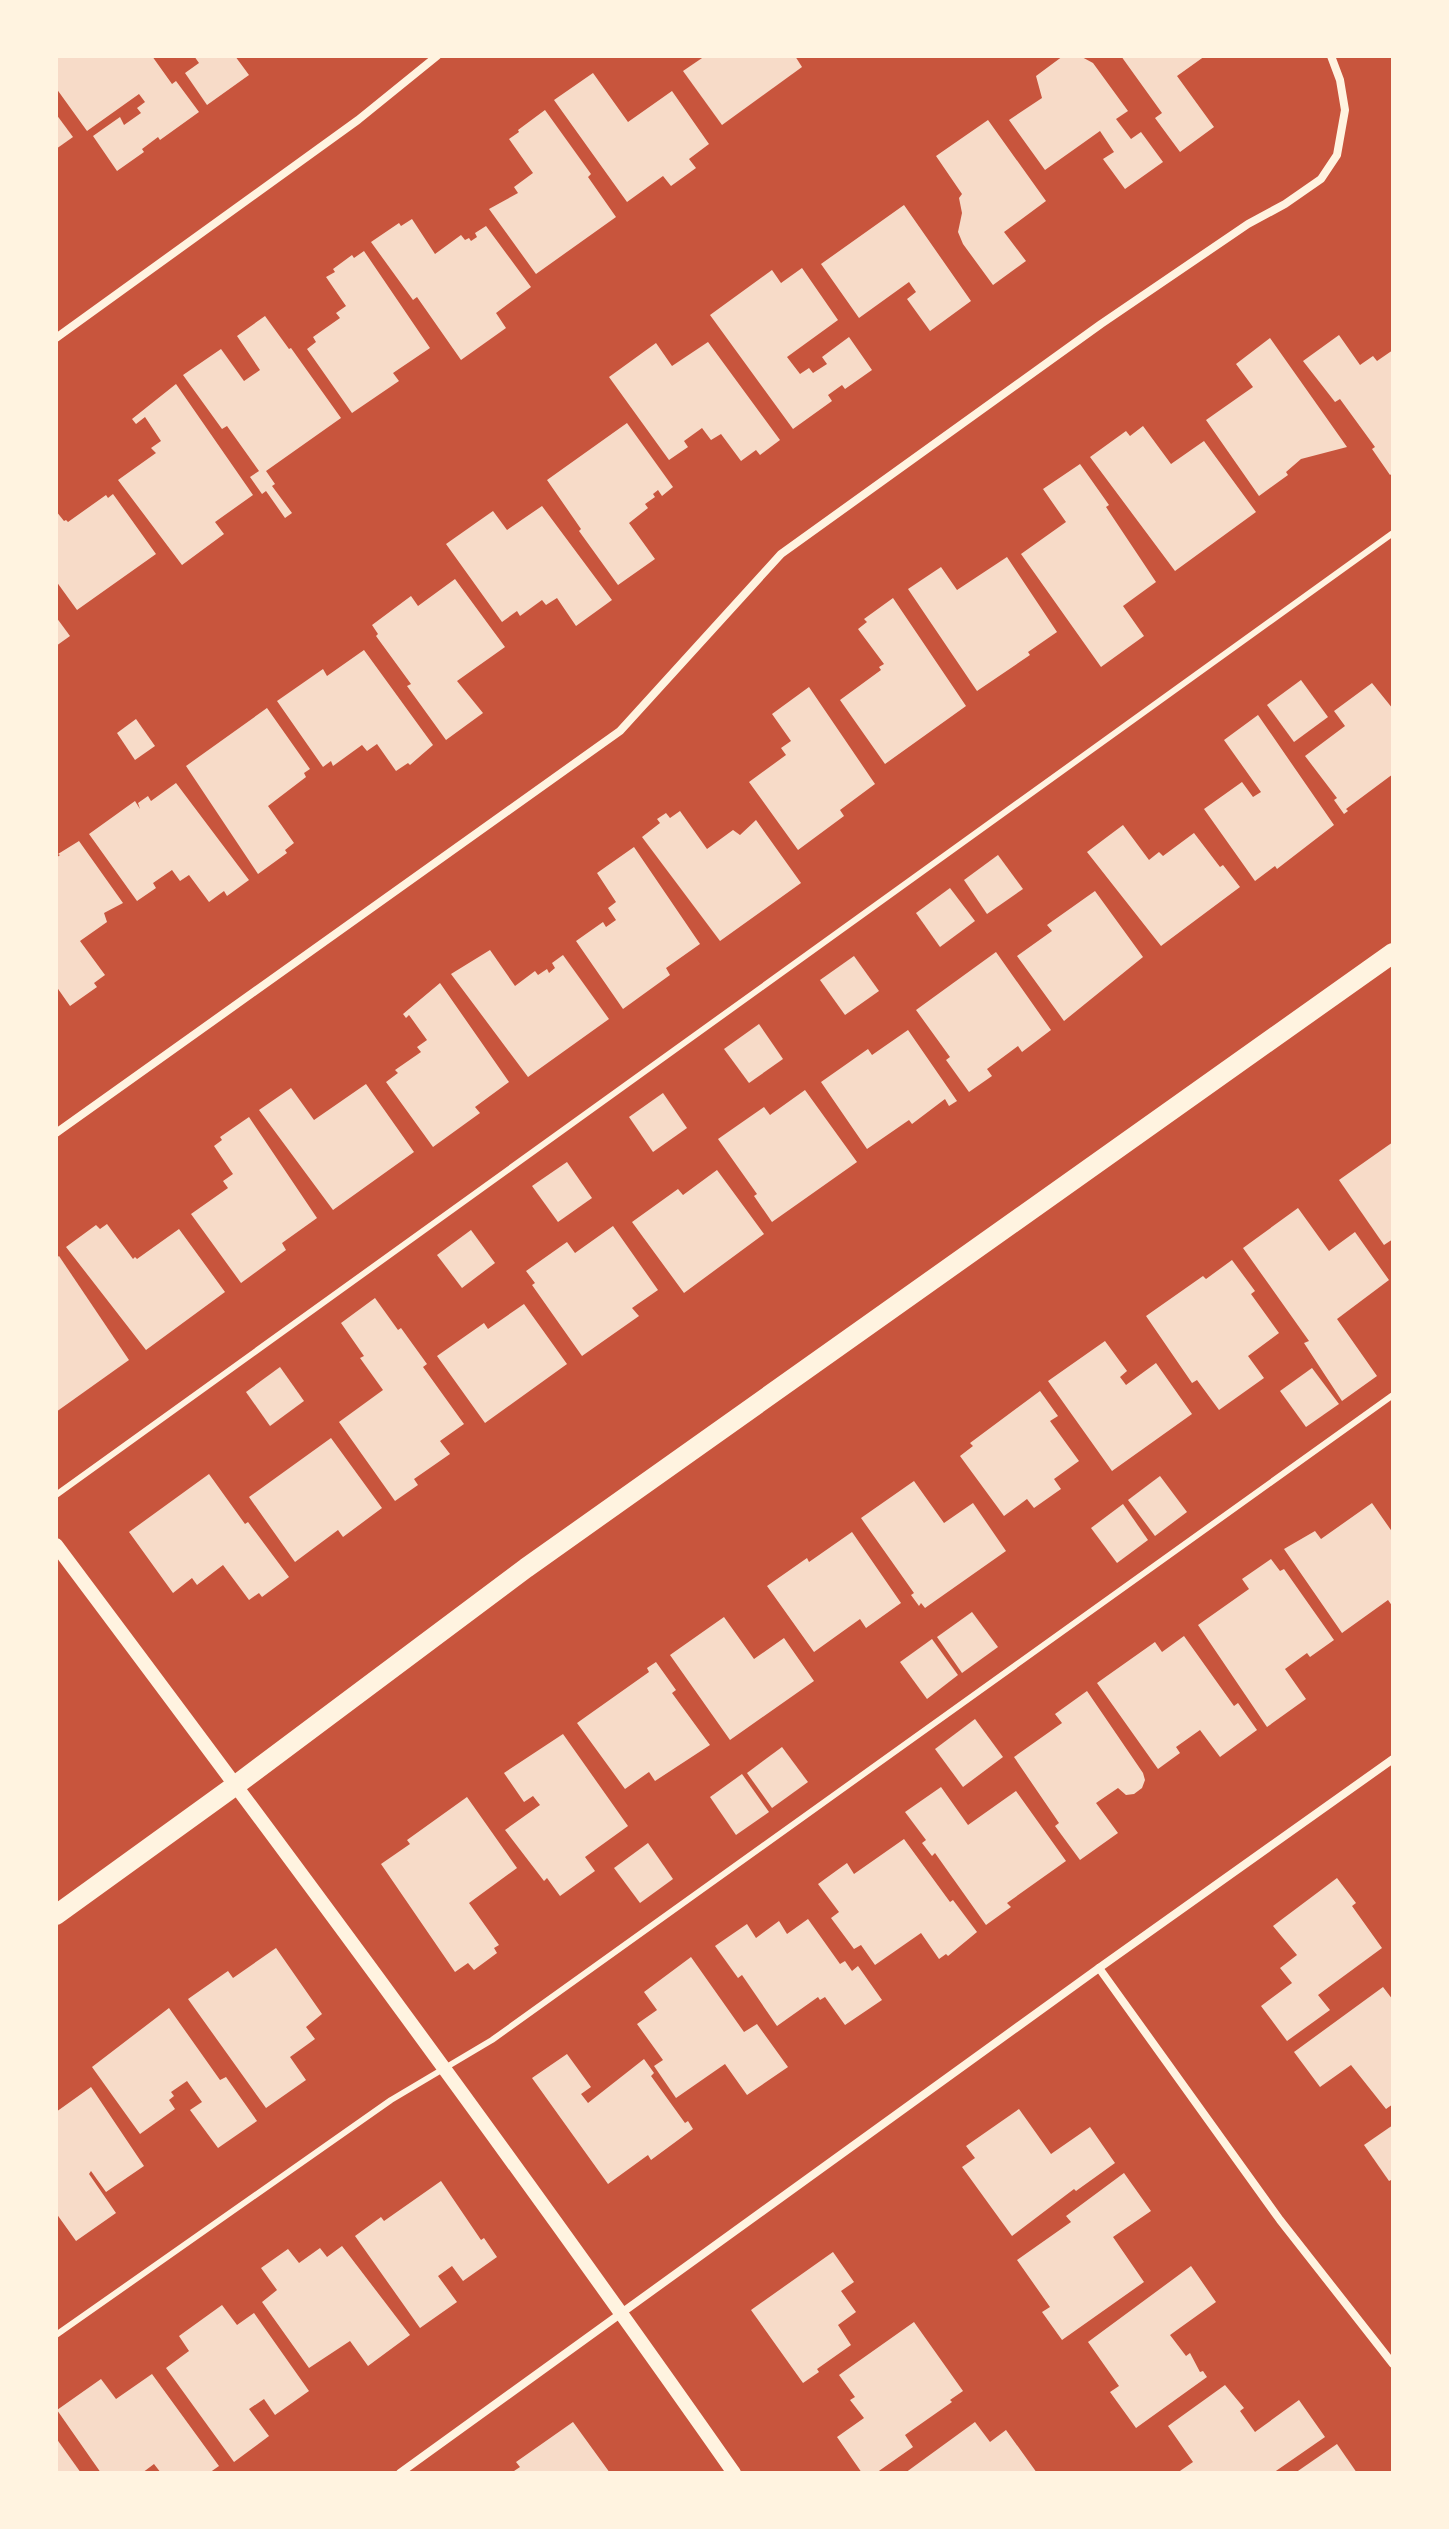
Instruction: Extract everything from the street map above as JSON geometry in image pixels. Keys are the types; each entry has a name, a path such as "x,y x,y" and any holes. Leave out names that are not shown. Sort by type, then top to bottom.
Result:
{"main road":[{"path":"56,1915 526,1568 1393,953"}],"street":[{"path":"56,338 358,120 437,56"},
{"path":"56,1133 620,731 781,554 1101,324 1248,224 1321,179 1337,155 1345,110 1340,80 1331,56"},
{"path":"56,1545 444,2068 734,2473"},
{"path":"400,2473 1393,1759"},
{"path":"1099,1968 1280,2220 1393,2364"}],"lane":[{"path":"56,1495 1393,533"},
{"path":"56,2335 391,2100 492,2040 1393,1395"}],"building":[{"path":"56,56 152,56 172,84 176,81 199,112 160,140 158,137 142,149 144,152 117,171 93,136 120,117 124,125 141,113 137,108 145,102 139,94 87,131 56,88"},
{"path":"194,56 235,56 249,75 207,105 185,73 199,63"},
{"path":"705,56 795,56 802,67 722,125 683,71"},
{"path":"1063,56 1080,56 1093,63 1128,111 1116,119 1131,139 1141,132 1163,162 1125,189 1103,159 1114,152 1100,131 1045,170 1009,120 1042,98 1036,76"},
{"path":"1121,56 1205,56 1177,76 1214,127 1180,152 1155,118 1162,113"},
{"path":"593,73 628,122 672,91 709,144 689,159 696,168 671,186 663,176 627,202 554,100"},
{"path":"545,110 591,174 588,177 616,217 536,274 489,209 518,193 514,187 533,173 509,139"},
{"path":"56,114 73,137 56,149"},
{"path":"988,120 1046,201 1004,232 1026,261 993,285 963,244 958,232 962,213 959,198 962,194 936,156"},
{"path":"904,205 971,301 930,331 907,299 916,292 909,282 859,318 821,264"},
{"path":"412,219 435,254 461,235 471,241 477,237 475,233 486,226 531,287 496,313 506,328 461,360 417,297 413,300 371,242 399,223 401,226"},
{"path":"364,251 430,348 393,373 399,381 352,413 307,349 316,342 313,337 340,318 336,313 346,306 326,277 352,255 354,258"},
{"path":"802,268 838,320 787,357 800,374 809,368 813,373 827,364 822,357 849,337 872,370 845,389 842,385 828,395 832,401 793,429 710,315 772,270 781,283"},
{"path":"265,316 341,418 266,471 275,484 272,486 292,513 285,518 266,491 262,494 250,477 259,471 227,426 222,429 183,375 221,349 244,381 260,370 237,336"},
{"path":"1339,335 1360,365 1373,356 1377,361 1393,350 1393,473 1390,475 1372,449 1375,447 1340,399 1335,402 1303,361"},
{"path":"1270,338 1347,447 1301,459 1286,472 1288,475 1259,496 1206,420 1253,387 1236,364"},
{"path":"708,342 780,440 760,455 756,450 741,461 721,434 711,440 702,428 684,441 688,447 669,460 609,377 656,343 672,366"},
{"path":"176,384 253,495 215,522 224,534 182,565 118,480 156,453 151,448 161,441 145,417 136,424 132,419"},
{"path":"627,423 673,487 662,496 658,490 653,494 655,497 645,504 648,508 629,523 655,559 618,585 547,480"},
{"path":"1143,426 1171,464 1204,441 1256,512 1175,571 1090,457 1126,431 1130,436"},
{"path":"1080,464 1156,582 1123,606 1144,636 1101,667 1021,554 1066,522 1043,489"},
{"path":"113,494 156,554 77,610 56,581 56,511 68,522 106,495 108,498"},
{"path":"542,506 612,600 576,626 557,598 546,605 542,600 520,616 517,611 502,622 446,544 493,511 507,530"},
{"path":"1007,557 1057,632 1028,652 1030,655 977,691 908,589 941,567 957,590"},
{"path":"455,579 505,647 457,681 483,713 446,740 407,686 411,684 376,636 378,634 372,625 411,596 418,606"},
{"path":"893,598 966,706 885,764 840,700 881,670 879,667 884,664 858,629 867,622 864,619"},
{"path":"56,617 70,636 56,646"},
{"path":"364,650 433,745 410,765 408,763 396,771 377,744 367,751 362,745 333,766 331,761 323,767 277,701 323,669 327,676"},
{"path":"1301,680 1328,717 1294,742 1267,705"},
{"path":"1372,683 1393,709 1393,774 1346,809 1348,811 1344,814 1334,800 1337,798 1305,756 1345,726 1334,711"},
{"path":"809,687 875,784 840,810 844,816 798,850 749,782 786,755 781,748 791,741 772,714"},
{"path":"267,708 310,769 304,773 306,777 268,806 294,843 285,850 287,853 258,874 186,766"},
{"path":"1258,715 1334,825 1277,869 1275,866 1255,881 1204,809 1242,782 1253,797 1261,792 1224,740"},
{"path":"136,719 155,746 135,760 117,733"},
{"path":"176,783 249,880 227,896 224,891 209,902 189,875 180,881 172,870 153,883 156,888 137,901 89,834 135,801 140,809 138,803 148,796 151,801"},
{"path":"680,811 707,849 733,830 740,835 756,820 801,883 720,941 642,837 660,823 657,819 666,813 670,818"},
{"path":"1123,825 1149,860 1159,852 1163,856 1194,833 1240,887 1161,946 1087,852"},
{"path":"79,841 123,903 104,913 107,922 80,941 105,975 94,983 97,987 70,1006 56,986 56,858"},
{"path":"634,847 700,944 666,968 670,975 623,1009 576,941 603,922 606,927 616,920 608,908 616,902 597,873"},
{"path":"998,855 1023,889 987,914 964,880"},
{"path":"950,888 975,921 940,947 916,913"},
{"path":"1095,891 1143,957 1064,1021 1017,956 1052,931 1047,925"},
{"path":"490,950 515,986 535,971 538,975 547,969 549,973 555,968 552,963 563,955 609,1019 528,1077 451,974"},
{"path":"996,952 1051,1030 1022,1052 1018,1046 987,1069 992,1076 969,1092 946,1060 950,1057 916,1010"},
{"path":"854,956 879,991 845,1015 820,980"},
{"path":"440,983 509,1082 475,1107 480,1113 433,1147 386,1082 398,1073 395,1070 421,1052 417,1047 427,1040 409,1015 406,1018 403,1014"},
{"path":"759,1024 783,1059 749,1083 724,1049"},
{"path":"908,1030 957,1101 949,1106 945,1099 912,1124 909,1120 867,1149 821,1082 868,1049 872,1055"},
{"path":"366,1084 414,1152 333,1210 259,1110 291,1088 314,1120"},
{"path":"805,1090 857,1162 772,1222 754,1196 757,1194 718,1139 764,1107 770,1115"},
{"path":"663,1093 687,1128 653,1152 629,1117"},
{"path":"249,1117 317,1218 282,1243 286,1250 241,1283 191,1214 228,1188 223,1181 233,1174 214,1146 222,1140 220,1137"},
{"path":"1393,1142 1393,1239 1384,1245 1339,1180"},
{"path":"567,1162 592,1198 558,1222 532,1186"},
{"path":"717,1170 764,1234 684,1293 632,1222 678,1189 683,1195"},
{"path":"1298,1208 1329,1251 1355,1232 1389,1280 1337,1319 1377,1376 1342,1401 1304,1343 1309,1341 1243,1248"},
{"path":"107,1224 133,1259 179,1229 225,1292 146,1350 66,1247 96,1225 100,1229"},
{"path":"613,1226 658,1290 632,1308 639,1316 582,1356 532,1285 535,1283 526,1271 567,1242 575,1253"},
{"path":"471,1230 495,1263 462,1288 437,1255"},
{"path":"59,1256 129,1360 56,1412 56,1258"},
{"path":"1232,1260 1255,1291 1251,1294 1279,1333 1248,1356 1264,1378 1219,1410 1197,1380 1192,1383 1146,1316 1203,1276 1206,1279"},
{"path":"375,1298 427,1364 423,1367 464,1424 440,1441 450,1454 414,1479 418,1485 395,1501 339,1422 383,1390 360,1358 364,1356 341,1323"},
{"path":"524,1304 567,1364 485,1423 437,1356 484,1323 488,1329"},
{"path":"1105,1341 1127,1371 1120,1377 1126,1385 1156,1363 1192,1414 1112,1471 1048,1381"},
{"path":"280,1367 304,1401 270,1426 246,1392"},
{"path":"1312,1368 1339,1404 1306,1427 1280,1391"},
{"path":"1040,1391 1058,1416 1050,1421 1079,1461 1054,1479 1061,1489 1034,1508 1027,1499 1004,1516 960,1456 973,1446 970,1443"},
{"path":"331,1438 382,1508 343,1537 338,1530 295,1562 249,1497"},
{"path":"209,1474 289,1577 262,1597 259,1593 249,1600 223,1565 197,1585 192,1578 173,1593 129,1532"},
{"path":"1160,1476 1187,1512 1155,1536 1128,1500"},
{"path":"914,1481 944,1523 973,1503 1006,1551 925,1608 921,1603 919,1606 911,1595 914,1593 861,1518"},
{"path":"1372,1503 1393,1533 1393,1607 1388,1600 1342,1633 1284,1549 1315,1531 1321,1539"},
{"path":"1123,1504 1148,1540 1117,1563 1091,1528"},
{"path":"852,1532 901,1603 866,1628 860,1619 814,1652 767,1586"},
{"path":"1271,1559 1280,1571 1284,1569 1334,1640 1310,1657 1307,1653 1285,1669 1306,1699 1267,1727 1198,1625 1249,1589 1242,1579"},
{"path":"972,1612 998,1647 962,1673 937,1637"},
{"path":"724,1617 754,1659 784,1638 814,1681 730,1740 670,1655"},
{"path":"1184,1636 1234,1706 1238,1703 1257,1730 1220,1757 1200,1730 1176,1747 1180,1753 1158,1769 1097,1683 1155,1642 1162,1652"},
{"path":"932,1639 958,1675 927,1699 900,1662"},
{"path":"656,1662 676,1690 672,1693 710,1745 655,1781 649,1772 625,1789 577,1723 649,1672 647,1668"},
{"path":"1087,1691 1145,1780 1142,1788 1134,1794 1126,1795 1118,1788 1096,1803 1118,1833 1080,1860 1055,1826 1059,1823 1014,1757 1062,1723 1055,1714"},
{"path":"975,1719 1003,1757 963,1787 935,1749"},
{"path":"563,1734 628,1826 585,1857 595,1871 560,1896 547,1878 544,1881 505,1830 540,1805 533,1796 524,1802 504,1773"},
{"path":"782,1747 808,1782 772,1808 747,1773"},
{"path":"742,1774 769,1812 736,1835 710,1797"},
{"path":"941,1787 968,1825 1016,1791 1066,1861 1007,1903 1011,1907 986,1925 935,1853 932,1856 922,1843 926,1840 905,1812"},
{"path":"467,1797 517,1868 469,1903 499,1945 494,1948 497,1953 474,1970 468,1963 455,1972 381,1864 410,1844 407,1840"},
{"path":"904,1839 950,1902 953,1900 977,1932 948,1956 946,1954 939,1959 921,1933 875,1965 861,1945 854,1949 831,1918 839,1912 818,1884 847,1863 854,1874"},
{"path":"648,1843 673,1879 640,1903 614,1868"},
{"path":"1337,1878 1356,1903 1352,1906 1382,1948 1318,1995 1330,2010 1287,2041 1261,2006 1292,1983 1280,1968 1297,1955 1273,1926"},
{"path":"808,1919 840,1964 845,1961 852,1971 858,1966 882,2000 845,2025 825,1997 820,2000 818,1997 777,2026 742,1975 738,1978 715,1946 747,1924 756,1938 779,1921 787,1934"},
{"path":"276,1948 322,2014 306,2027 315,2039 290,2057 306,2080 266,2108 188,1999 228,1971 233,1978"},
{"path":"691,1957 744,2032 757,2024 788,2067 747,2095 725,2064 676,2098 654,2066 663,2060 637,2024 657,2010 644,1992"},
{"path":"1383,1987 1393,2000 1393,2104 1386,2109 1351,2065 1320,2087 1294,2052"},
{"path":"169,2008 220,2080 226,2077 257,2121 218,2148 190,2110 202,2102 187,2081 171,2092 174,2096 169,2100 175,2109 140,2134 92,2067"},
{"path":"567,2054 591,2087 581,2094 588,2103 644,2059 654,2073 651,2076 685,2123 688,2121 693,2129 651,2160 648,2155 608,2184 532,2078"},
{"path":"91,2087 144,2166 106,2192 91,2171 89,2174 116,2213 76,2241 56,2213 56,2112"},
{"path":"1019,2109 1051,2154 1090,2127 1115,2163 1076,2191 1074,2189 1012,2236 962,2167 975,2158 966,2146"},
{"path":"1393,2125 1393,2179 1389,2181 1364,2145"},
{"path":"1124,2173 1151,2211 1113,2237 1144,2282 1062,2340 1042,2312 1050,2307 1017,2260 1071,2222 1066,2216"},
{"path":"441,2181 481,2240 484,2238 497,2257 463,2281 452,2266 438,2276 457,2302 420,2328 355,2236 381,2217 384,2221"},
{"path":"342,2246 410,2335 368,2366 350,2341 309,2368 262,2302 277,2290 261,2268 288,2249 299,2263 320,2248 327,2257"},
{"path":"833,2252 854,2282 841,2291 856,2312 838,2325 851,2345 803,2383 751,2310"},
{"path":"1191,2266 1216,2302 1170,2335 1186,2356 1190,2353 1200,2372 1203,2371 1207,2377 1136,2428 1110,2392 1119,2386 1088,2342"},
{"path":"222,2305 237,2325 254,2313 309,2391 275,2415 264,2399 249,2409 269,2436 234,2462 166,2368 189,2351 179,2336"},
{"path":"914,2322 963,2391 905,2435 913,2447 876,2473 862,2473 837,2437 864,2418 850,2400 855,2397 839,2375"},
{"path":"152,2374 219,2466 209,2473 161,2473 154,2464 142,2473 101,2473 57,2410 101,2379 116,2399"},
{"path":"1225,2385 1244,2408 1240,2411 1255,2432 1299,2400 1325,2437 1273,2473 1177,2473 1193,2462 1168,2426"},
{"path":"573,2422 610,2473 511,2473 520,2467 516,2462"},
{"path":"975,2422 990,2442 1006,2430 1037,2473 905,2473"},
{"path":"56,2438 81,2473 56,2473"},
{"path":"1337,2444 1357,2473 1295,2473"}]}
